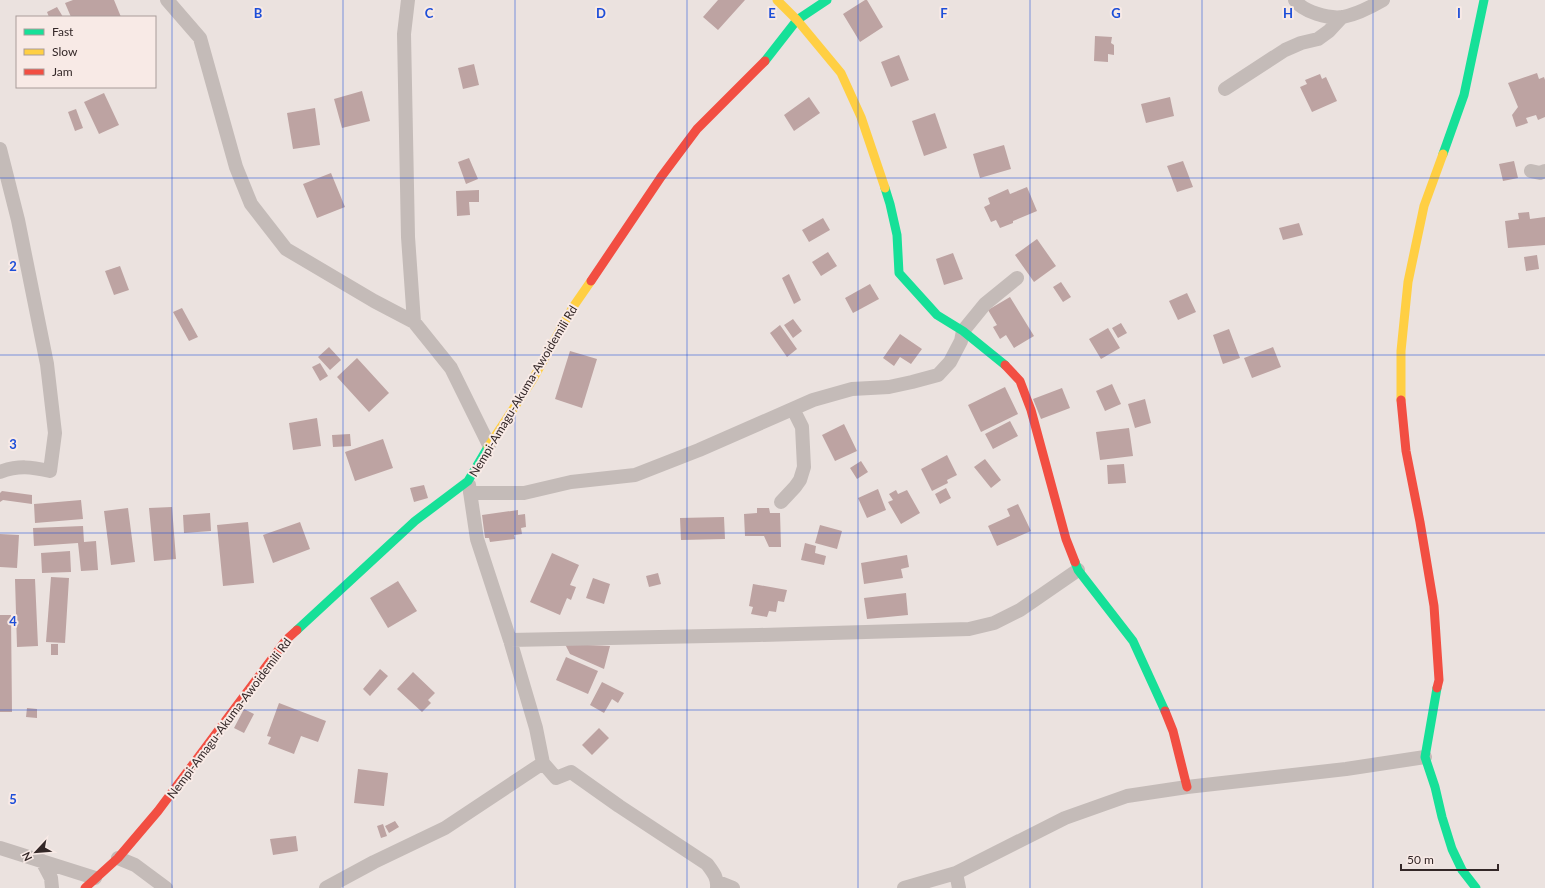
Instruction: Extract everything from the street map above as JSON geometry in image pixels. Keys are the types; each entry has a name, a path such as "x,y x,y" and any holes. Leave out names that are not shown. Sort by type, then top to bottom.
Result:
{"street":[{"path":"167,0 200,38 236,167 251,204 286,249 374,301 414,322 451,368 489,445"},
{"path":"408,0 404,42 408,237 414,322"},
{"path":"777,0 797,20 842,74 861,117 890,204 897,235 899,273 937,315 963,330 1001,361 1020,381 1031,410 1066,539 1078,570 1133,640 1155,687 1173,731 1187,787"},
{"name":"Nempi-Amagu-Akuma-Awoidemili Rd","path":"90,883 118,858 158,811 286,640 415,521 469,487 489,445 532,380 573,307 661,177 697,129 762,64 797,20 827,0"},
{"path":"1295,0 1298,5 1312,13 1342,17 1367,10 1383,0"},
{"path":"1476,888 1462,870 1452,849 1425,757 1439,673 1434,606 1406,451 1401,399 1401,351 1408,282 1424,206 1464,95 1484,0"},
{"path":"1225,89 1285,50 1301,43 1318,39 1329,31 1342,17"},
{"path":"0,149 18,220 42,342 55,433 50,471 32,467 13,467 0,472"},
{"path":"1531,171 1545,172"},
{"path":"733,888 717,885 714,873 707,864 618,806 571,772 556,778 543,763 536,728 510,640 477,539 469,487 524,493 570,482 635,475 699,450 813,400 852,390 889,387 938,375 950,362 961,341 963,330 985,304 1017,278"},
{"path":"780,502 800,480 804,467 802,427 793,409"},
{"path":"510,640 969,629 994,623 1020,610 1078,570"},
{"path":"904,888 956,873 1065,818 1127,796 1187,787 1346,769 1425,757"},
{"path":"326,888 374,862 445,828 543,763"},
{"path":"0,848 42,861 90,883"},
{"path":"118,858 135,864 166,888"},
{"path":"42,861 51,878 52,888"},
{"path":"956,873 959,888"}],"building":[{"path":"73,0 114,0 121,16 71,16 65,3"},
{"path":"718,0 745,0 718,30 703,17"},
{"path":"867,0 883,27 860,42 843,14"},
{"path":"57,7 62,16 49,16 47,12"},
{"path":"1095,36 1112,37 1111,43 1114,45 1114,55 1108,54 1108,62 1094,61"},
{"path":"899,55 909,80 891,87 881,62"},
{"path":"474,64 479,85 463,89 458,68"},
{"path":"1537,73 1539,79 1544,77 1545,80 1545,117 1538,120 1536,115 1526,118 1528,123 1516,127 1512,115 1518,107 1508,83"},
{"path":"1320,74 1322,79 1326,77 1337,101 1312,112 1300,87 1307,84 1305,80"},
{"path":"362,91 370,121 342,128 334,99"},
{"path":"104,93 119,125 99,134 84,102"},
{"path":"809,97 820,113 794,131 784,115"},
{"path":"1170,97 1174,116 1146,123 1141,104"},
{"path":"315,108 320,145 293,149 287,113"},
{"path":"76,109 83,128 75,131 68,112"},
{"path":"935,113 947,148 924,156 912,121"},
{"path":"1004,145 1011,169 980,178 973,154"},
{"path":"469,158 478,179 466,184 458,162"},
{"path":"1183,161 1193,187 1177,192 1167,166"},
{"path":"1514,161 1518,178 1503,181 1499,164"},
{"path":"331,173 345,207 317,218 303,184"},
{"path":"1027,187 1037,211 1000,228 996,220 991,222 984,207 990,204 988,198 1008,189 1010,194"},
{"path":"479,190 479,202 469,202 470,215 457,216 456,191"},
{"path":"1529,212 1530,219 1545,217 1545,245 1508,248 1505,221 1519,219 1518,213"},
{"path":"823,218 830,230 809,242 802,230"},
{"path":"1299,223 1303,235 1283,240 1279,228"},
{"path":"1037,239 1056,266 1034,282 1015,255"},
{"path":"828,252 837,266 821,276 812,262"},
{"path":"953,253 963,279 944,285 936,259"},
{"path":"1537,255 1539,269 1526,271 1524,257"},
{"path":"120,266 129,290 114,295 105,271"},
{"path":"789,274 801,300 794,304 782,278"},
{"path":"1061,282 1071,297 1063,302 1053,287"},
{"path":"870,284 879,299 853,313 845,298"},
{"path":"1187,293 1196,312 1178,320 1169,301"},
{"path":"1010,297 1034,336 1014,348 1006,335 1000,339 993,327 997,325 988,310"},
{"path":"182,308 198,337 189,341 173,312"},
{"path":"793,319 802,331 793,338 784,325"},
{"path":"1121,323 1127,333 1118,338 1112,328"},
{"path":"780,325 797,349 787,357 770,333"},
{"path":"1108,328 1120,348 1101,359 1089,339"},
{"path":"1229,329 1240,358 1223,364 1213,335"},
{"path":"900,334 922,349 911,364 900,357 894,366 883,358"},
{"path":"329,347 341,360 330,370 318,357"},
{"path":"1273,347 1281,367 1252,378 1244,358"},
{"path":"570,351 597,359 582,408 555,399"},
{"path":"357,358 389,393 369,412 337,377"},
{"path":"320,363 328,376 320,381 312,367"},
{"path":"1112,384 1121,404 1105,411 1096,391"},
{"path":"1005,387 1018,414 981,432 968,405"},
{"path":"1062,388 1070,408 1041,419 1033,399"},
{"path":"1145,399 1151,423 1135,428 1128,404"},
{"path":"317,418 321,446 293,450 289,423"},
{"path":"1010,421 1018,436 993,449 985,434"},
{"path":"844,424 857,451 835,461 822,435"},
{"path":"1129,428 1133,456 1100,460 1096,432"},
{"path":"350,434 351,446 333,447 332,435"},
{"path":"383,439 393,468 355,481 345,452"},
{"path":"947,455 957,475 947,480 948,483 932,491 921,469"},
{"path":"985,459 1001,480 991,488 974,467"},
{"path":"861,461 868,472 857,479 850,468"},
{"path":"1124,464 1126,483 1108,484 1107,465"},
{"path":"424,485 428,498 414,502 410,488"},
{"path":"946,488 951,498 940,504 935,494"},
{"path":"878,489 886,510 867,518 858,498"},
{"path":"896,490 898,494 907,490 920,513 901,524 888,502 893,500 889,494"},
{"path":"2,491 32,495 32,504 3,500 0,502 0,493"},
{"path":"81,500 83,519 35,523 34,504"},
{"path":"1018,504 1031,531 997,546 988,526 1010,516 1007,509"},
{"path":"172,507 176,559 154,561 149,508"},
{"path":"128,508 135,562 111,565 104,511"},
{"path":"757,508 769,508 770,513 780,513 781,547 769,547 764,536 745,536 744,514 757,513"},
{"path":"518,510 518,515 525,514 526,527 521,528 522,534 514,535 515,539 490,542 489,538 485,538 482,515"},
{"path":"210,513 211,531 184,533 183,515"},
{"path":"724,517 725,539 681,540 680,518"},
{"path":"248,522 254,583 223,586 217,525"},
{"path":"300,522 310,549 273,563 263,535"},
{"path":"820,525 842,531 837,549 815,543"},
{"path":"83,526 84,542 96,541 98,570 81,571 78,543 34,546 33,528"},
{"path":"0,534 19,535 17,568 0,567"},
{"path":"805,543 816,546 815,553 826,556 824,565 801,560"},
{"path":"70,551 71,572 42,573 41,553"},
{"path":"552,553 579,565 570,585 576,587 571,600 567,598 560,615 530,602"},
{"path":"907,555 909,567 901,569 903,578 864,584 861,563"},
{"path":"658,573 661,584 649,587 646,576"},
{"path":"51,577 69,578 65,643 46,642"},
{"path":"593,578 610,584 604,604 586,598"},
{"path":"15,579 35,579 38,646 17,647"},
{"path":"398,581 417,611 388,628 370,598"},
{"path":"753,584 787,590 784,602 778,601 776,612 769,611 767,617 751,614 753,607 749,606"},
{"path":"906,593 908,615 867,619 864,598"},
{"path":"0,615 11,615 12,712 0,712"},
{"path":"51,644 58,644 58,655 51,655"},
{"path":"565,644 610,646 604,669 570,654"},
{"path":"566,657 598,671 588,694 556,680"},
{"path":"380,669 388,676 370,696 363,689"},
{"path":"413,672 435,693 428,700 431,703 422,712 397,689"},
{"path":"602,682 624,693 618,703 612,699 604,713 590,705"},
{"path":"279,703 326,721 318,742 301,736 294,754 268,744 271,737 267,736"},
{"path":"27,708 37,709 37,718 26,717"},
{"path":"244,709 254,714 244,733 234,728"},
{"path":"599,728 609,738 592,755 582,745"},
{"path":"358,769 388,773 384,806 354,803"},
{"path":"395,821 399,827 389,833 385,826"},
{"path":"383,824 387,836 381,838 377,826"},
{"path":"296,836 298,851 273,855 270,839"}],"traffic: fast":[{"path":"765,61 797,20 827,0"},
{"path":"1443,154 1464,95 1484,0"},
{"path":"885,188 897,235 899,273 937,315 963,331 1005,365"},
{"path":"297,630 415,521 468,481 488,447"},
{"path":"1075,562 1078,570 1133,641 1165,711"},
{"path":"1437,688 1425,757 1452,849 1462,870 1476,888"}],"traffic: slow":[{"path":"777,0 797,20 841,73 861,117 885,188"},
{"path":"1401,400 1401,351 1408,282 1424,206 1443,154"},
{"path":"488,447 533,379 573,307 591,281"}],"traffic: jam":[{"path":"591,281 661,177 697,129 765,61"},
{"path":"1005,365 1020,381 1031,410 1066,539 1075,562"},
{"path":"1401,400 1406,451 1434,606 1439,680 1437,688"},
{"path":"85,888 118,858 158,811 286,640 297,630"},
{"path":"1165,711 1173,731 1187,787"}]}
